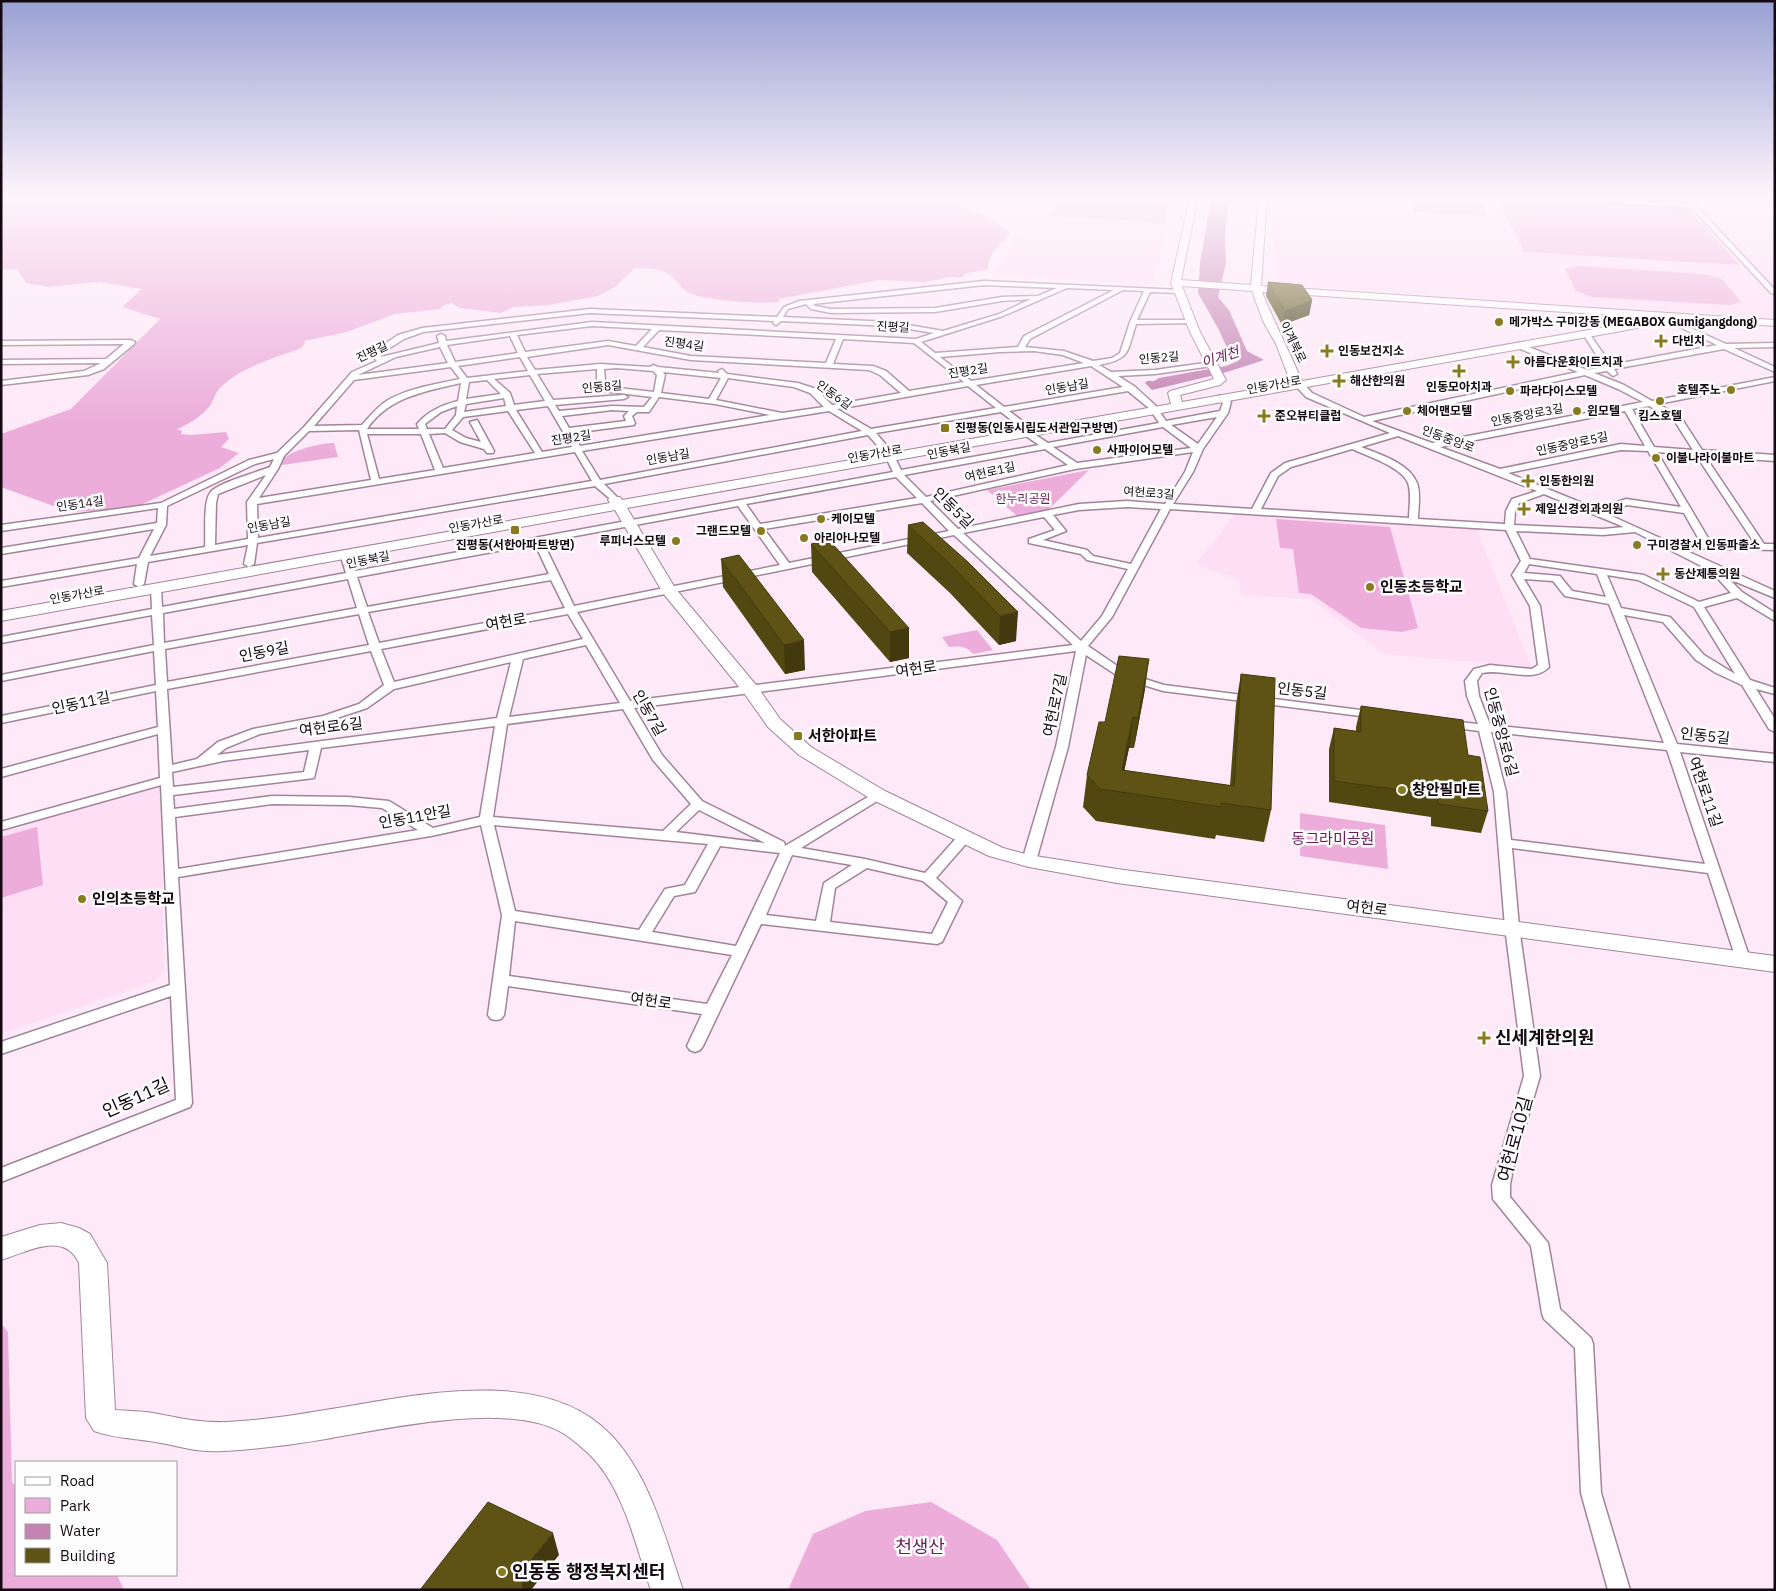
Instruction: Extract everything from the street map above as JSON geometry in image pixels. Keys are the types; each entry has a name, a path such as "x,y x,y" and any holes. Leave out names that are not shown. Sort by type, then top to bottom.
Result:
{"street":[{"path":"1176,402 1174,393 1216,383 1220,380 1195,332 1177,287 1180,271"},
{"name":"이계북로","path":"1257,271 1256,290 1268,321 1281,344 1297,383"},
{"path":"1754,271 1773,292"},
{"path":"766,334 790,306 808,302 984,283 1066,286"},
{"name":"진평길","path":"252,502 274,469 280,455 307,429 355,374 381,361 407,352 442,344 513,333 592,324 916,341 1001,315 1066,286 1148,290 1177,287"},
{"path":"1177,287 1256,290 1775,324"},
{"path":"1020,350 1027,338 1122,289"},
{"name":"진평2길","path":"252,502 784,416 1120,357 1123,354 1133,322 1148,290"},
{"name":"진평길","path":"808,302 812,308 817,310 935,310 1002,299 1044,297"},
{"name":"진평길","path":"915,322 935,310"},
{"path":"381,361 377,356 381,354 382,350 401,337 422,330 590,311 662,314"},
{"name":"진평길","path":"794,336 818,321 847,311"},
{"name":"진평길","path":"592,324 589,322 593,317 662,314 818,321 915,322 944,333"},
{"path":"710,330 724,316"},
{"path":"1664,318 1775,370"},
{"name":"인동가산로","path":"1152,408 1176,402 1521,346 1664,318"},
{"name":"인동가산로","path":"1,616 889,454 1152,408 1221,398 1664,318"},
{"path":"1133,322 1192,322"},
{"path":"637,349 658,327"},
{"path":"439,329 442,344 452,364 465,380 460,415 447,431"},
{"path":"513,333 532,373 597,483 617,503"},
{"path":"1587,334 1621,387"},
{"path":"829,364 840,337"},
{"path":"916,341 969,384 1005,410 1026,430 1075,466"},
{"path":"1,343 131,342 101,367 85,373 1,383"},
{"path":"1,354 15,343"},
{"name":"진평4길","path":"351,379 608,343 622,344 637,349 691,358 829,364 870,368 883,373 907,394"},
{"path":"1363,420 1725,346 1753,343 1775,346"},
{"path":"1521,346 1621,387 1677,418 1761,546"},
{"path":"935,355 1037,349 1064,353 1090,363 1131,388 1152,408 1164,424 1198,449"},
{"path":"657,395 661,375 650,364 663,353"},
{"path":"712,400 725,376 722,371 731,360"},
{"path":"1,362 108,361"},
{"name":"인동2길","path":"1112,376 1111,374 1124,372 1155,372 1212,364"},
{"name":"진평2길","path":"600,366 601,380 606,388 712,400 784,416"},
{"name":"인동6길","path":"532,373 600,366 725,376 795,385 813,391 830,408 870,432 889,454"},
{"path":"363,430 382,408 392,401 420,390 465,380 532,373"},
{"name":"진평2길","path":"488,378 506,395 511,408 540,455"},
{"name":"인동중앙로3길","path":"1432,446 1775,379"},
{"name":"인동중앙로","path":"1297,383 1308,395 1363,420 1545,491 1636,530 1712,568 1775,595"},
{"name":"인동남길","path":"1,584 597,483 870,432 1131,388"},
{"path":"440,471 421,424 432,413 461,402 506,395"},
{"name":"인동8길","path":"460,415 550,403 657,395"},
{"name":"인동8길","path":"557,414 612,408 646,410 657,395"},
{"path":"1082,646 1107,618 1167,507 1189,472 1198,449 1224,413 1227,402 1221,398"},
{"path":"1627,408 1708,546"},
{"name":"인동8길","path":"567,432 630,423 628,416 636,409"},
{"name":"인동북길","path":"1,640 1224,413"},
{"path":"474,422 495,462"},
{"path":"307,429 447,431 463,440 488,447"},
{"path":"363,430 376,482"},
{"path":"1255,512 1274,475 1288,465 1397,434"},
{"path":"1352,446 1388,462 1407,476 1412,483 1414,522"},
{"name":"인동중앙로5길","path":"1499,472 1621,447 1775,458"},
{"name":"여헌로1길","path":"758,527 924,500 1075,466 1198,449"},
{"name":"인동5길","path":"889,454 898,474 956,532 1082,646 1125,676 1163,688 1386,716"},
{"path":"139,584 143,560 161,525 163,505 252,462 280,455"},
{"path":"210,548 211,503 214,493 222,488 274,469"},
{"path":"1545,491 1515,501 1511,511 1508,527 1524,552 1526,561 1517,575 1556,578 1569,594 1666,619 1692,650 1731,676 1748,684 1775,691"},
{"path":"249,564 253,541 252,502"},
{"path":"1596,513 1626,502 1688,511"},
{"name":"인동가산로","path":"1,608 364,544 617,503"},
{"name":"여헌로","path":"617,503 668,590 750,689 774,723 805,751 878,795 996,852 1028,861 1118,876 1512,927 1775,964"},
{"path":"740,503 787,567"},
{"name":"여헌로3길","path":"668,590 1079,506 1113,503 1594,532 1636,530"},
{"name":"인동14길","path":"1,528 163,505"},
{"path":"1047,514 1061,530 1032,541 1084,552 1090,558 1134,567"},
{"path":"1,551 161,525"},
{"name":"인동7길","path":"538,541 571,610 657,757 698,804 788,850"},
{"path":"1666,545 1775,546"},
{"path":"345,554 364,610 373,646 390,686"},
{"path":"1526,561 1640,577 1698,606 1775,729"},
{"name":"인동중앙로","path":"1712,568 1738,594 1775,618"},
{"name":"여헌로11길","path":"1601,572 1672,747 1743,959"},
{"name":"인동중앙로6길","path":"1512,927 1500,792 1485,727 1473,696 1471,681 1478,671 1490,668 1533,672 1544,667 1535,606 1517,575"},
{"name":"인동9길","path":"158,647 555,576"},
{"name":"인동11길","path":"1,1175 184,1103 156,588"},
{"name":"여헌로","path":"373,646 571,610 668,590"},
{"path":"1698,606 1738,594"},
{"path":"201,762 222,745 257,731 325,719 363,706 390,686 590,641"},
{"name":"인동9길","path":"160,687 373,646"},
{"name":"여헌로","path":"750,689 895,672 1082,646"},
{"name":"여헌로7길","path":"1028,861 1062,747 1082,646"},
{"path":"1,678 158,647"},
{"path":"496,1015 509,915 486,820 502,721 518,657"},
{"name":"인동11길","path":"1,720 160,687"},
{"name":"여헌로6길","path":"166,781 201,762 223,757 750,689"},
{"name":"인동5길","path":"1436,722 1775,758"},
{"path":"1,773 163,729"},
{"path":"1,826 166,781 310,775 316,745"},
{"path":"695,1046 788,850 878,795"},
{"path":"168,814 272,800 348,800 385,804 431,832"},
{"path":"666,835 698,804"},
{"name":"인동11안길","path":"171,874 431,832 486,820 666,835 788,850"},
{"path":"928,878 964,838"},
{"path":"644,934 670,892 690,889 716,841"},
{"path":"1505,843 1714,870"},
{"path":"756,919 937,940 955,901 928,878 788,850"},
{"path":"822,926 829,886 865,864"},
{"path":"509,915 644,934 740,951"},
{"name":"여헌로10길","path":"1512,927 1532,1076 1505,1168 1501,1185 1502,1199 1539,1242 1551,1312 1584,1344 1591,1493 1619,1590"},
{"name":"여헌로","path":"501,980 711,1010"},
{"path":"1,1048 178,988"},
{"path":"1,1249 52,1235 67,1234 86,1248 93,1263 101,1418 107,1423 151,1427 201,1437 290,1430 446,1404 500,1404 553,1415 574,1424 588,1434 599,1443 616,1464 634,1496 667,1590"}],"shaded area":[{"path":"995,271 1156,271 1153,285 994,273"},
{"path":"1275,271 1775,271 1775,318 1516,302 1283,284 1277,281"},
{"name":"인동초등학교","path":"1235,514 1477,529 1531,667 1384,654 1310,599 1244,595 1241,593 1240,581 1237,579 1196,564"},
{"name":"인의초등학교","path":"161,785 164,970 156,981 1,1034 1,829"}],"green space":[{"path":"18,271 632,271 615,287 598,296 549,305 514,307 501,313 460,308 451,303 442,306 441,309 395,314 347,332 304,341 305,343 301,348 259,364 229,380 216,393 205,412 177,429 182,431 181,434 191,435 226,432 229,439 221,447 239,453 220,468 134,508 70,512 1,487 1,434 71,409 160,319 122,307 142,289 99,282 48,287 26,283"},
{"path":"661,271 977,271 964,274 960,278 951,277 924,282 879,280 779,299 779,302 759,303 697,296 687,292 674,278"},
{"path":"1566,271 1661,271 1704,274 1722,279 1741,302 1730,305 1592,297 1576,291"},
{"path":"334,443 338,457 282,465 280,460 306,448"},
{"name":"한누리공원","path":"1089,470 1048,510 1017,516 987,490"},
{"path":"1276,519 1390,527 1418,628 1402,632 1361,628 1311,594 1299,593 1293,549 1280,548"},
{"path":"977,630 993,650 973,654 963,647 949,647 942,637"},
{"name":"동그라미공원","path":"1300,813 1385,825 1388,869 1300,856"},
{"path":"37,827 43,885 1,898 1,837"},
{"path":"1,1323 8,1332 12,1482 15,1485 15,1576 117,1576 124,1590 1,1590"},
{"name":"천생산","path":"931,1502 997,1540 1031,1590 788,1590 813,1534 865,1511"}],"water":[{"name":"이계천","path":"1200,271 1224,271 1218,297 1229,310 1247,351 1264,360 1227,372 1152,390 1145,383 1147,381 1226,366 1238,361 1239,355 1227,348 1198,293"}],"building":[{"path":"1268,282 1302,285 1312,300 1285,311"},
{"path":"923,522 968,562 1018,612 1000,616 950,564 908,525"},
{"path":"829,540 909,628 890,632 811,544"},
{"path":"739,555 804,640 784,645 721,559"},
{"path":"1119,656 1149,659 1138,718 1133,717 1122,770 1234,786 1241,674 1275,678 1271,810 1221,803 1221,807 1100,789 1087,775 1099,722 1105,722"},
{"name":"창안필마트","path":"1361,706 1463,720 1468,755 1480,757 1488,811 1438,804 1437,795 1334,781 1334,728 1361,732"},
{"path":"488,1502 553,1533 521,1572 523,1590 420,1590"}],"place":[{"name":"메가박스 구미강동 (MEGABOX Gumigangdong)","path":"1499,322"},
{"name":"다빈치","path":"1661,341"},
{"name":"인동보건지소","path":"1327,351"},
{"name":"아름다운화이트치과","path":"1513,362"},
{"name":"인동모아치과","path":"1459,371"},
{"name":"해산한의원","path":"1339,381"},
{"name":"호텔주노","path":"1731,390"},
{"name":"파라다이스모텔","path":"1510,391"},
{"name":"킴스호텔","path":"1660,401"},
{"name":"체어맨모텔","path":"1407,411"},
{"name":"윈모텔","path":"1577,411"},
{"name":"준오뷰티클럽","path":"1264,416"},
{"name":"진평동(인동시립도서관입구방면)","path":"945,428"},
{"name":"사파이어모텔","path":"1097,450"},
{"name":"이불나라이불마트","path":"1656,458"},
{"name":"인동한의원","path":"1528,481"},
{"name":"제일신경외과의원","path":"1524,509"},
{"name":"케이모텔","path":"821,519"},
{"name":"진평동(서한아파트방면)","path":"515,530"},
{"name":"그랜드모텔","path":"761,531"},
{"name":"아리아나모텔","path":"804,538"},
{"name":"루피너스모텔","path":"676,541"},
{"name":"구미경찰서 인동파출소","path":"1637,545"},
{"name":"동산제통의원","path":"1663,574"},
{"name":"인동초등학교","path":"1370,587"},
{"name":"서한아파트","path":"798,736"},
{"name":"창안필마트","path":"1402,790"},
{"name":"인의초등학교","path":"82,899"},
{"name":"신세계한의원","path":"1484,1038"},
{"name":"인동동 행정복지센터","path":"502,1572"}]}
